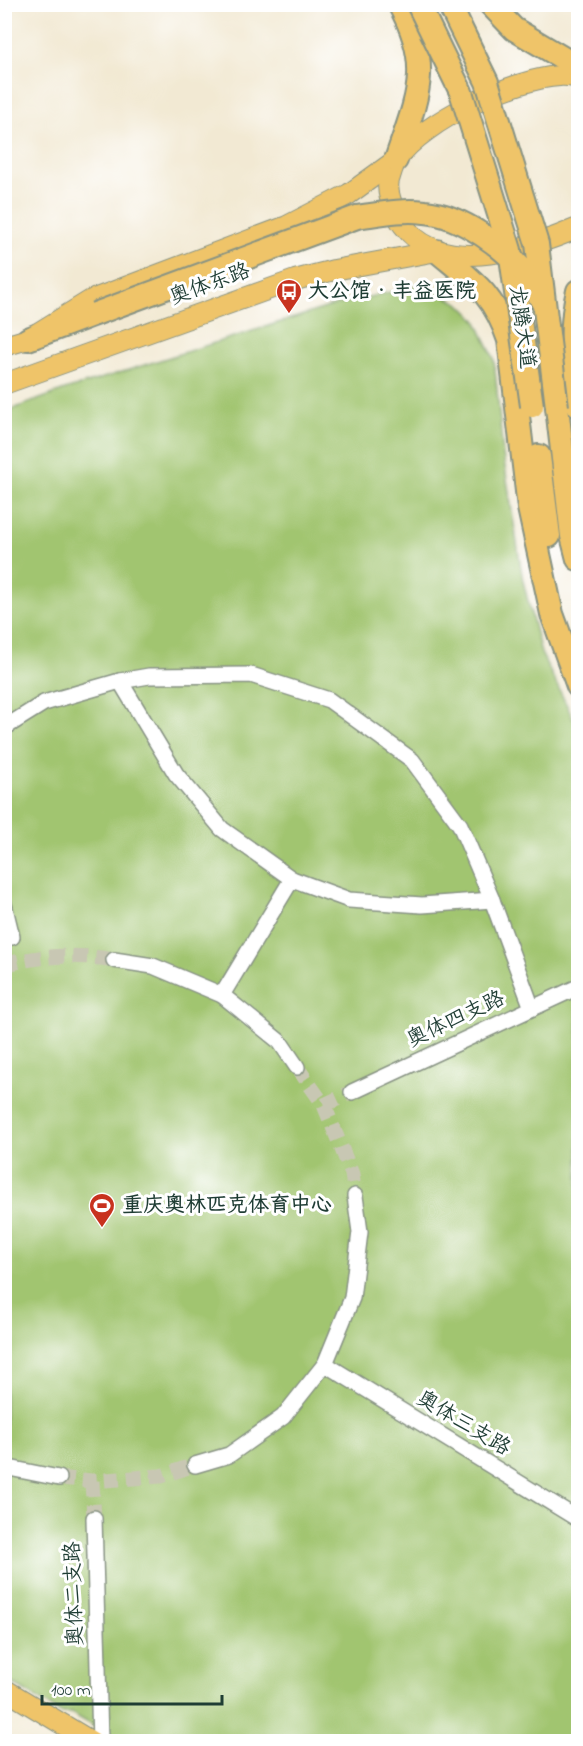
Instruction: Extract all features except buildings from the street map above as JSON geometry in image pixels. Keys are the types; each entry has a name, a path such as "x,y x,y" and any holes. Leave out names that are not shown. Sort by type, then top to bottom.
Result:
{"highway":[{"path":"396,160 415,104 420,59 416,40 399,4"},
{"name":"龙腾大道","path":"418,4 461,92 510,250 549,536 579,662"},
{"name":"龙腾大道","path":"449,4 487,82 537,244 544,305 568,407 572,536 579,559"},
{"path":"490,4 514,29 579,67"},
{"path":"28,339 357,217 394,211 427,212 458,221 490,238 527,276 544,305"},
{"path":"436,251 490,298 509,340 529,508 552,614 579,686"},
{"path":"568,407 574,309 579,291"}],"main road":[{"name":"奥体东路","path":"4,346 28,339 91,300 287,226 349,194 396,160 412,142 432,127 486,97 524,82 561,76 579,78"},
{"path":"396,160 388,184 390,200 399,221 416,239 436,251 464,255 519,249 579,228"},
{"name":"奥体东路","path":"4,384 295,280 334,270 436,251"},
{"path":"4,1689 92,1742"},
{"path":"4,1704 67,1742"}],"street":[{"path":"4,728 44,703 120,681 149,676 251,675 329,700 412,759 460,825 492,900 531,1008"},
{"path":"120,681 176,774 222,829 292,879 349,900 422,905 492,900"},
{"path":"222,995 292,879"},
{"path":"4,904 12,937"},
{"path":"114,960 153,966 222,995 280,1042 297,1067"},
{"name":"奥体四支路","path":"352,1092 579,987"},
{"path":"195,1466 229,1455 283,1417 325,1364 352,1298 360,1232 355,1196"},
{"name":"奥体三支路","path":"325,1364 579,1519"},
{"path":"4,1467 59,1478"},
{"name":"奥体二支路","path":"94,1518 100,1742"}],"green space":[{"path":"420,285 459,303 476,320 494,359 503,454 523,581 541,653 578,728 578,1741 120,1741 71,1713 61,1713 5,1679 4,412 65,390 335,305"}],"tunnel":[{"path":"4,965 31,959 59,957 114,960"},
{"path":"297,1067 324,1105 352,1174 355,1196"},
{"path":"324,1105 352,1092"},
{"path":"59,1478 92,1481 161,1476 195,1465"},
{"path":"92,1481 94,1518"}],"place":[{"name":"大公馆‧丰益医院","path":"289,315"},
{"name":"重庆奥林匹克体育中心","path":"102,1229"}]}
